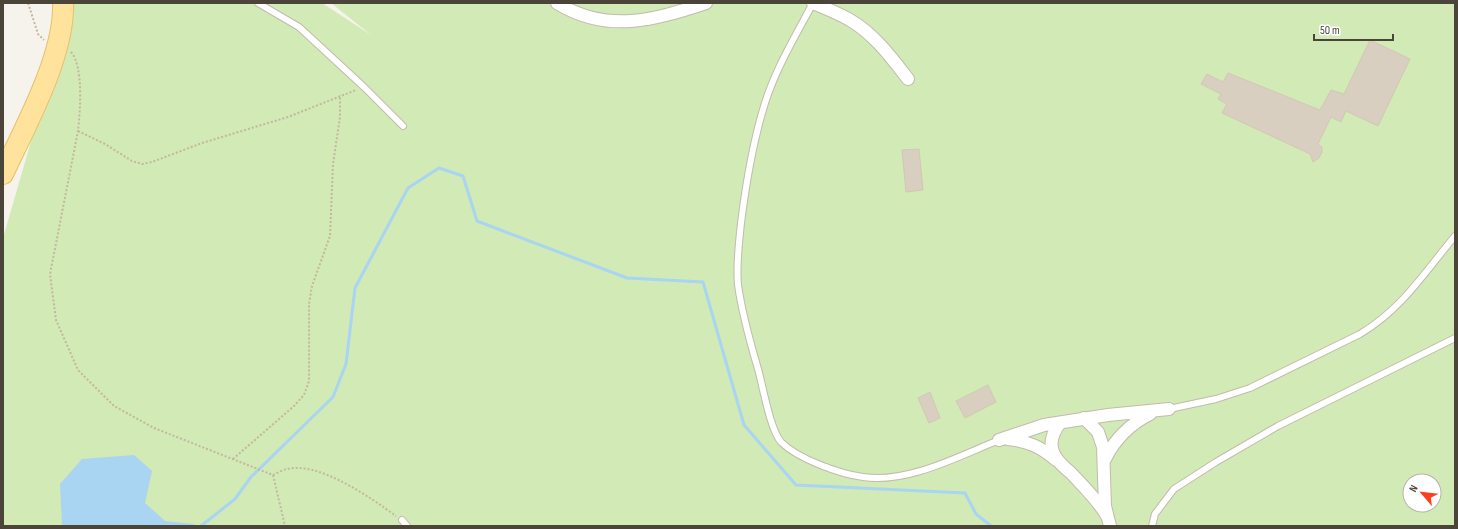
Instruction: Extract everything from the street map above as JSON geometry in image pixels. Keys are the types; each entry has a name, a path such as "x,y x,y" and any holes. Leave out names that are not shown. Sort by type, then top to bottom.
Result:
{"main road":[{"path":"3,174 49,72 58,44 63,3"}],"street":[{"path":"557,3 586,17 607,22 642,21 706,3"},
{"path":"813,3 850,20 867,32 890,56 908,79"},
{"path":"999,440 1037,427 1084,418 1169,409"},
{"path":"1105,459 1115,441 1138,420 1169,409"},
{"path":"1084,418 1098,432 1103,447 1105,459 1104,497 1109,521"},
{"path":"1059,463 1053,453 1051,442 1054,431 1060,423"},
{"path":"999,440 1021,440 1044,450 1096,499 1109,521"}],"lane":[{"path":"258,3 299,27 364,87 403,126"},
{"path":"813,3 783,60 765,102 753,149 744,203 738,256 738,284 748,332 773,427 781,442 804,458 833,470 864,478 884,478 912,474 999,440"},
{"path":"1169,409 1216,399 1250,388 1370,328 1396,308 1455,236"},
{"path":"1152,526 1155,514 1174,489 1216,462 1278,426 1455,338"},
{"path":"402,520 407,526"}],"path":[{"path":"28,3 40,37 58,44 72,53 76,60 80,109 78,131 50,274 56,320 78,370 114,406 154,428 273,475 287,469 295,468 328,476 344,482 402,520"},
{"path":"78,131 105,144 132,161 142,164 152,162 202,143 288,117 340,95 364,87"},
{"path":"233,459 294,406 304,395 309,381 308,304 312,286 330,236 333,164 340,117 340,95"},
{"path":"273,475 286,526"}],"green space":[{"path":"71,3 322,3 371,35 331,3 1455,3 1455,526 3,526 3,238"}],"water":[{"path":"134,455 152,471 145,503 165,521 193,524 197,526 62,526 60,484 82,459"}],"building":[{"path":"1370,40 1410,59 1378,126 1346,111 1341,122 1331,117 1318,144 1322,147 1322,152 1319,158 1313,162 1310,154 1222,113 1227,104 1218,99 1221,94 1201,84 1207,74 1223,82 1228,73 1320,110 1331,90 1344,94"},
{"path":"919,149 923,190 906,192 902,150"},
{"path":"988,385 996,402 965,418 956,401"},
{"path":"930,392 940,418 929,423 918,398"}],"waterway":[{"path":"201,526 235,499 251,477 333,397 346,364 355,288 408,188 439,168 463,176 477,221 627,278 703,282 744,425 796,485 965,493 976,514 991,526"}]}
